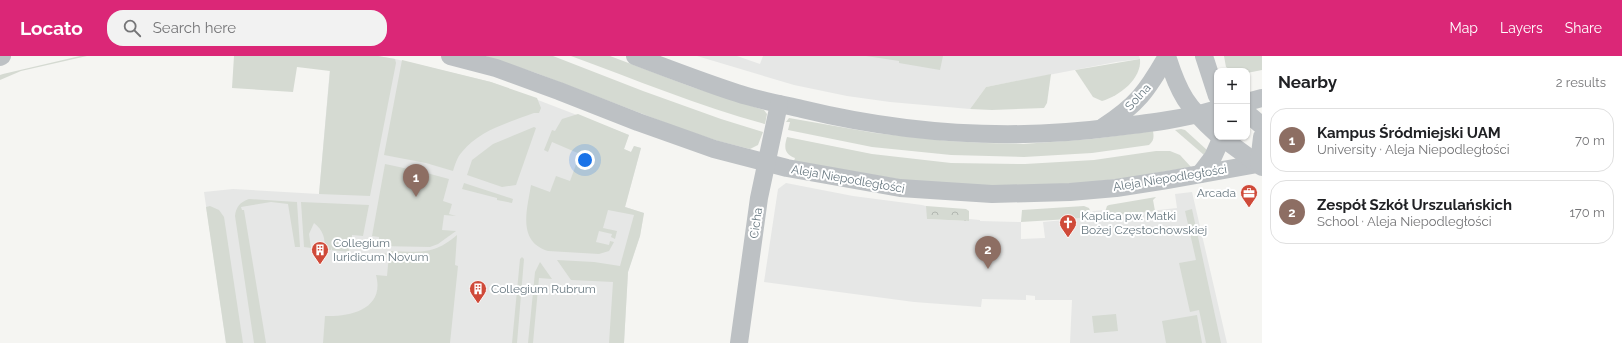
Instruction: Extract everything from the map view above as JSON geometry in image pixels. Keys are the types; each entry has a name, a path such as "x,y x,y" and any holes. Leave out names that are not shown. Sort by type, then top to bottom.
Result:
{"street":[{"name":"Aleja Niepodległości","path":"450,56 496,68 714,149 766,163 900,188 992,194 1048,194 1091,190 1261,164"},
{"path":"635,56 738,94 850,120 936,132 1024,134 1100,129 1197,115 1214,110"},
{"name":"Solna","path":"1167,56 1178,89 1197,115 1214,131"},
{"name":"Solna","path":"1100,129 1119,117 1139,100 1154,79 1167,56"},
{"path":"1204,56 1214,86"},
{"path":"1250,101 1262,98"},
{"name":"Cicha","path":"739,343 759,198 779,104"},
{"path":"1250,116 1262,126"},
{"path":"1261,164 1262,138"},
{"path":"1200,174 1213,157 1219,140"},
{"name":"Solna","path":"1226,140 1261,164"}],"shaded area":[{"path":"331,56 378,56 491,82 629,135 624,149 631,152 634,146 641,148 625,207 644,213 640,236 628,272 624,343 226,343 204,192 233,189 319,194"},
{"path":"697,56 737,56 760,64 763,56 1139,56 1140,59 1116,62 986,87 970,109 890,102 847,96 794,85"},
{"path":"786,183 853,196 926,206 927,219 969,221 969,219 980,221 1021,222 1021,239 1045,238 1043,222 1085,218 1093,211 1104,210 1113,215 1177,208 1175,194 1192,192 1227,343 1070,343 1072,300 1035,300 1035,296 1026,295 1026,300 982,299 981,307 914,302 764,282 778,189"}],"green space":[{"path":"80,56 87,56 21,71 0,80 0,75 3,74"},
{"path":"234,56 378,56 395,59 396,63 370,196 319,194 330,71 297,67 293,92 232,88"},
{"path":"485,56 553,56 643,91 721,119 763,132 758,145 750,149 718,141 679,128 536,73"},
{"path":"571,56 610,56 692,87 764,110 767,114 765,124 692,101"},
{"path":"866,56 943,56 940,70 899,63 899,61"},
{"path":"1224,56 1262,56 1262,70 1250,72 1250,68 1226,67"},
{"path":"1140,59 1140,66 1137,73 1128,86 1109,99 1102,101 1093,97 1075,70"},
{"path":"402,60 491,82 537,98 541,108 539,113 534,113 505,123 477,138 460,154 453,171 426,163 384,155"},
{"path":"1051,74 1047,103 1044,108 992,110 970,109 986,87"},
{"path":"578,114 629,135 624,149 631,152 634,146 641,148 625,207 644,213 640,236 628,272 624,343 609,343 613,282 571,280 557,260 594,262 620,266 634,215 608,210 603,228 617,231 615,239 611,237 612,234 599,231 596,242 609,245 610,241 614,242 609,251 599,254 548,251 538,246 532,240 526,224 526,214 531,185 550,192 556,176 570,181 580,154 552,142 548,152 544,150 552,130 555,131 562,119"},
{"path":"789,118 875,133 949,141 1023,144 1092,139 1153,131 1153,140 1149,145 1092,153 1024,157 951,155 872,147 788,130 790,122 786,122"},
{"path":"534,127 536,128 516,185 502,187 467,175 472,160 493,144"},
{"path":"1175,130 1185,130 1207,150 1204,155"},
{"path":"787,137 872,154 951,163 1025,164 1094,160 1156,151 1170,151 1180,155 1191,167 1126,178 1072,184 987,187 909,181 794,161 795,158 786,150 785,144"},
{"path":"385,164 449,179 443,201 452,204 449,214 456,216 444,215 442,230 456,231 438,244 430,247 379,246 379,237 372,236"},
{"path":"464,183 513,199 512,203 462,189"},
{"path":"1156,197 1153,200 1155,211 1113,215 1105,212 1107,206 1109,205"},
{"path":"249,199 297,202 300,247 295,247 288,204 271,202 241,207 242,210 244,210 266,343 254,343 235,216 239,205"},
{"path":"301,202 369,205 363,236 352,235 351,249 349,249 349,252 332,250 332,247 331,250 324,249 325,242 323,235 314,223 309,234 311,248 304,247"},
{"path":"210,206 219,210 224,217 243,343 226,343 206,207"},
{"path":"926,206 966,209 969,211 969,221 927,219"},
{"path":"1084,206 1089,208 1091,213 1085,218 1021,222 1022,210"},
{"path":"1192,209 1221,343 1206,343 1199,310 1190,312 1179,263 1196,260 1185,211"},
{"path":"457,235 455,265 458,266 450,343 323,343 325,316 346,315 364,308 371,303 376,295 378,286 376,275 387,276 389,255 380,253 391,254 391,251 426,251 441,246"},
{"path":"522,257 524,259 517,343 512,343 520,259"},
{"path":"540,262 552,279 539,278 533,343 528,343 535,272"},
{"path":"1116,314 1118,331 1094,333 1092,316"},
{"path":"1197,315 1202,343 1166,343 1162,321"}],"place":[{"name":"Kampus Śródmiejski UAM","path":"416,197"},
{"name":"Arcada","path":"1249,208"},
{"name":"Kaplica pw. Matki Bożej Częstochowskiej","path":"1068,238"},
{"name":"Collegium Iuridicum Novum","path":"320,265"},
{"name":"Zespół Szkół Urszulańskich","path":"988,269"},
{"name":"Collegium Rubrum","path":"478,304"}]}
